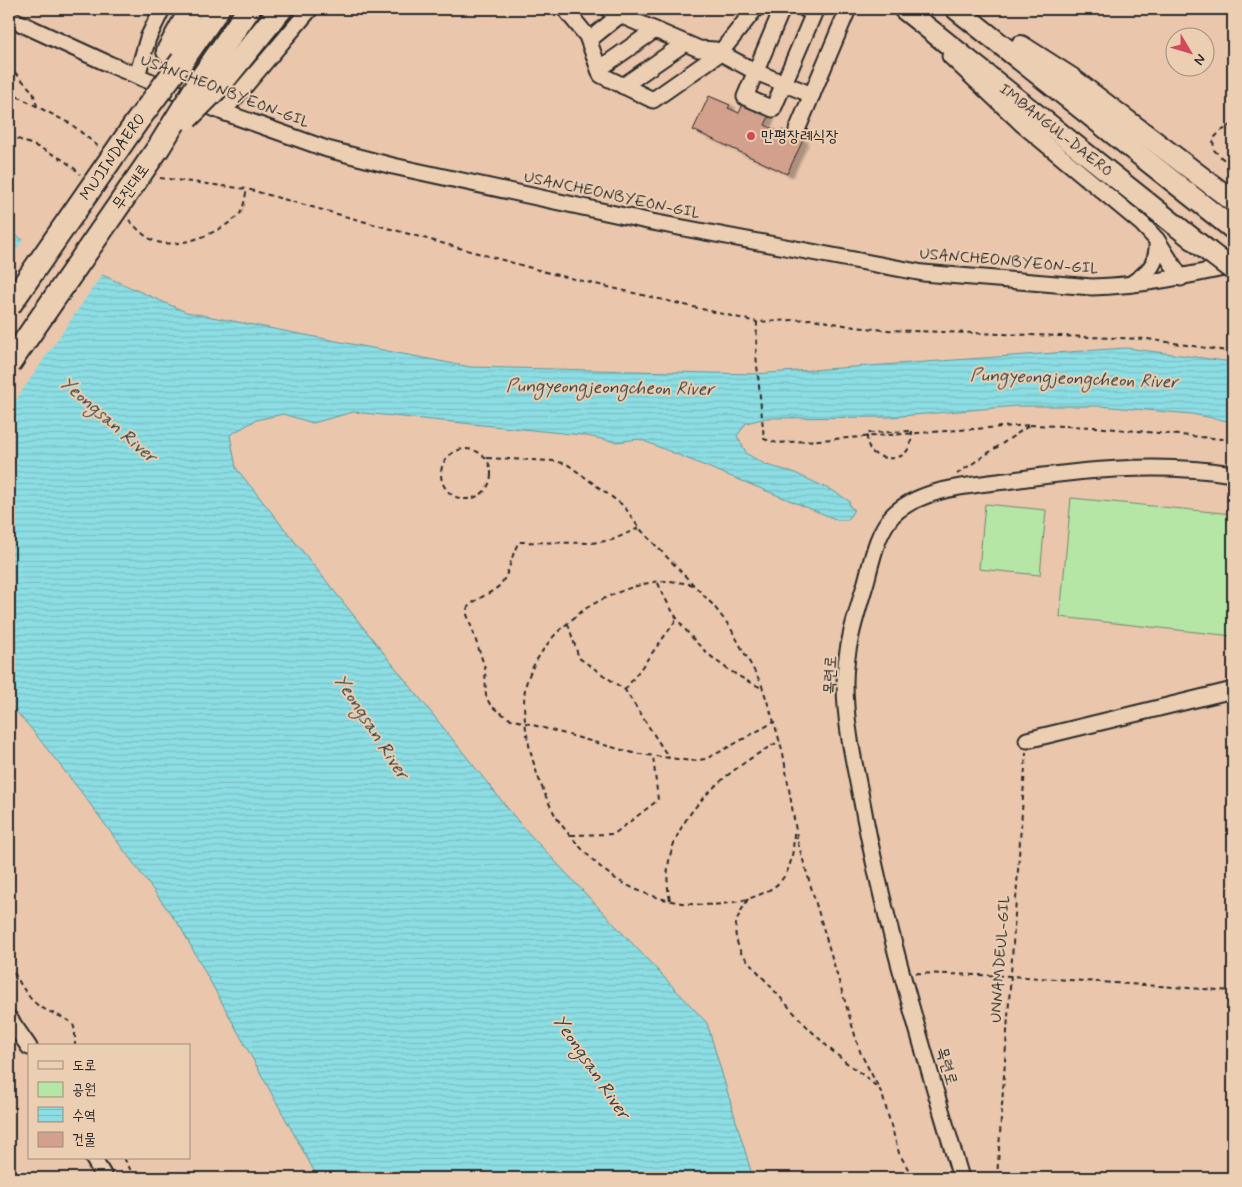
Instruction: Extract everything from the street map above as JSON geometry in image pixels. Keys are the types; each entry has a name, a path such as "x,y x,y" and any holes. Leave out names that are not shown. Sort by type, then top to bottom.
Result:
{"highway":[{"path":"175,56 191,9"},
{"path":"175,56 218,9"},
{"path":"210,82 249,9"},
{"path":"210,82 281,9"},
{"name":"MUJINDAERO","path":"9,306 136,123 175,56"},
{"name":"무진대로","path":"9,364 159,147 210,82"}],"main road":[{"name":"IMBANGUL-DAERO","path":"904,9 1208,251 1233,268"},
{"name":"IMBANGUL-DAERO","path":"956,9 1230,227"},
{"path":"964,9 1070,78 1233,201"}],"street":[{"path":"137,76 148,38 162,9"},
{"path":"223,112 310,9"},
{"path":"565,9 587,36 601,75 653,100 720,53 755,9"},
{"path":"782,9 745,98 773,109 814,13 805,9"},
{"path":"797,130 848,9"},
{"path":"900,9 1023,126 1142,224 1157,242 1181,278"},
{"path":"589,40 614,12 699,49 715,50 756,72 812,95"},
{"name":"USANCHEONBYEON-GIL","path":"9,18 137,76 223,112 337,152 393,166 661,224 923,273 1092,287 1130,285 1233,268"},
{"path":"599,69 655,30"},
{"path":"623,86 685,43"},
{"path":"1130,285 1141,277 1155,262 1157,242"},
{"name":"목련로","path":"961,1178 902,972 869,842 847,724 845,683 847,653 874,552 885,526 906,505 921,497 964,486 1070,472 1136,468 1209,471 1233,474"},
{"path":"1027,740 1233,690"},
{"path":"9,1018 28,1046"},
{"path":"94,1160 105,1178"}],"path":[{"path":"9,66 33,92 37,106"},
{"path":"9,92 71,124 99,148"},
{"path":"1233,124 1221,131 1213,139 1214,150 1233,169"},
{"path":"157,178 248,189 553,274 757,322 812,319 855,327 885,330 1148,339 1233,352"},
{"path":"757,322 756,354 763,436 764,439 777,443 1030,425 1094,427 1233,440"},
{"path":"955,475 1030,425"},
{"path":"867,437 868,444 873,453 890,459 905,454 910,445 912,434"},
{"path":"486,458 490,465 491,481 487,489 472,499 455,497 448,492 441,476 442,467 445,460 458,450 474,449 486,458 554,461 567,464 624,506 639,528 693,584 730,627 740,643 762,688 780,741 790,793 794,848 791,864 782,882 761,895 737,902 708,905 683,904 644,894 614,878 570,835 554,813 532,760 525,722 525,688 537,659 558,632 585,609 612,594 639,585 669,581 693,584"},
{"path":"639,528 612,540 592,543 519,542 506,578 497,588 471,604 467,609 468,618 485,668 486,697 492,706 508,718 616,749 691,761 705,759 774,722"},
{"path":"658,582 663,596 677,619 702,649 720,665 762,688"},
{"path":"625,690 677,619"},
{"path":"567,624 579,658 625,690 669,758"},
{"name":"UNNAMDEUL-GIL","path":"997,1178 1027,740"},
{"path":"670,900 668,892 669,862 677,836 695,806 718,782 739,765 780,741"},
{"path":"570,835 614,834 658,800 653,756"},
{"path":"794,829 859,1048 881,1091 899,1153 913,1178"},
{"path":"748,899 740,911 735,928 735,938 741,953 837,1056 857,1069 881,1091"},
{"path":"9,965 28,996 38,1005 74,1024 75,1044"},
{"path":"902,972 1010,976 1233,991"},
{"path":"125,1160 135,1178"}],"green space":[{"path":"1071,498 1233,514 1233,636 1060,617"},
{"path":"985,504 1046,510 1040,575 979,569"}],"water":[{"path":"9,231 23,240 186,312 470,367 754,374 1126,348 1233,362 1233,422 1192,414 1100,406 1016,406 890,417 766,418 746,423 737,436 747,454 766,465 793,472 835,492 849,501 850,507 854,509 848,520 838,520 639,439 616,442 582,435 353,412 313,423 283,414 256,420 230,435 236,468 521,825 707,1023 753,1178 318,1178 181,928 82,793 29,726 9,704"}],"pier":[{"path":"24,238 103,273 9,410 9,260"}],"building":[{"name":"만평장례식장","path":"709,96 730,105 728,108 739,113 743,104 769,116 765,125 781,133 782,130 803,140 787,174 693,130"}],"place":[{"name":"만평장례식장","path":"751,136"}],"water label":[{"name":"Pungyeongjeongcheon River","path":"1074,379"},
{"name":"Pungyeongjeongcheon River","path":"610,388"},
{"name":"Yeongsan River","path":"108,420"},
{"name":"Yeongsan River","path":"371,727"},
{"name":"Yeongsan River","path":"591,1067"}]}
